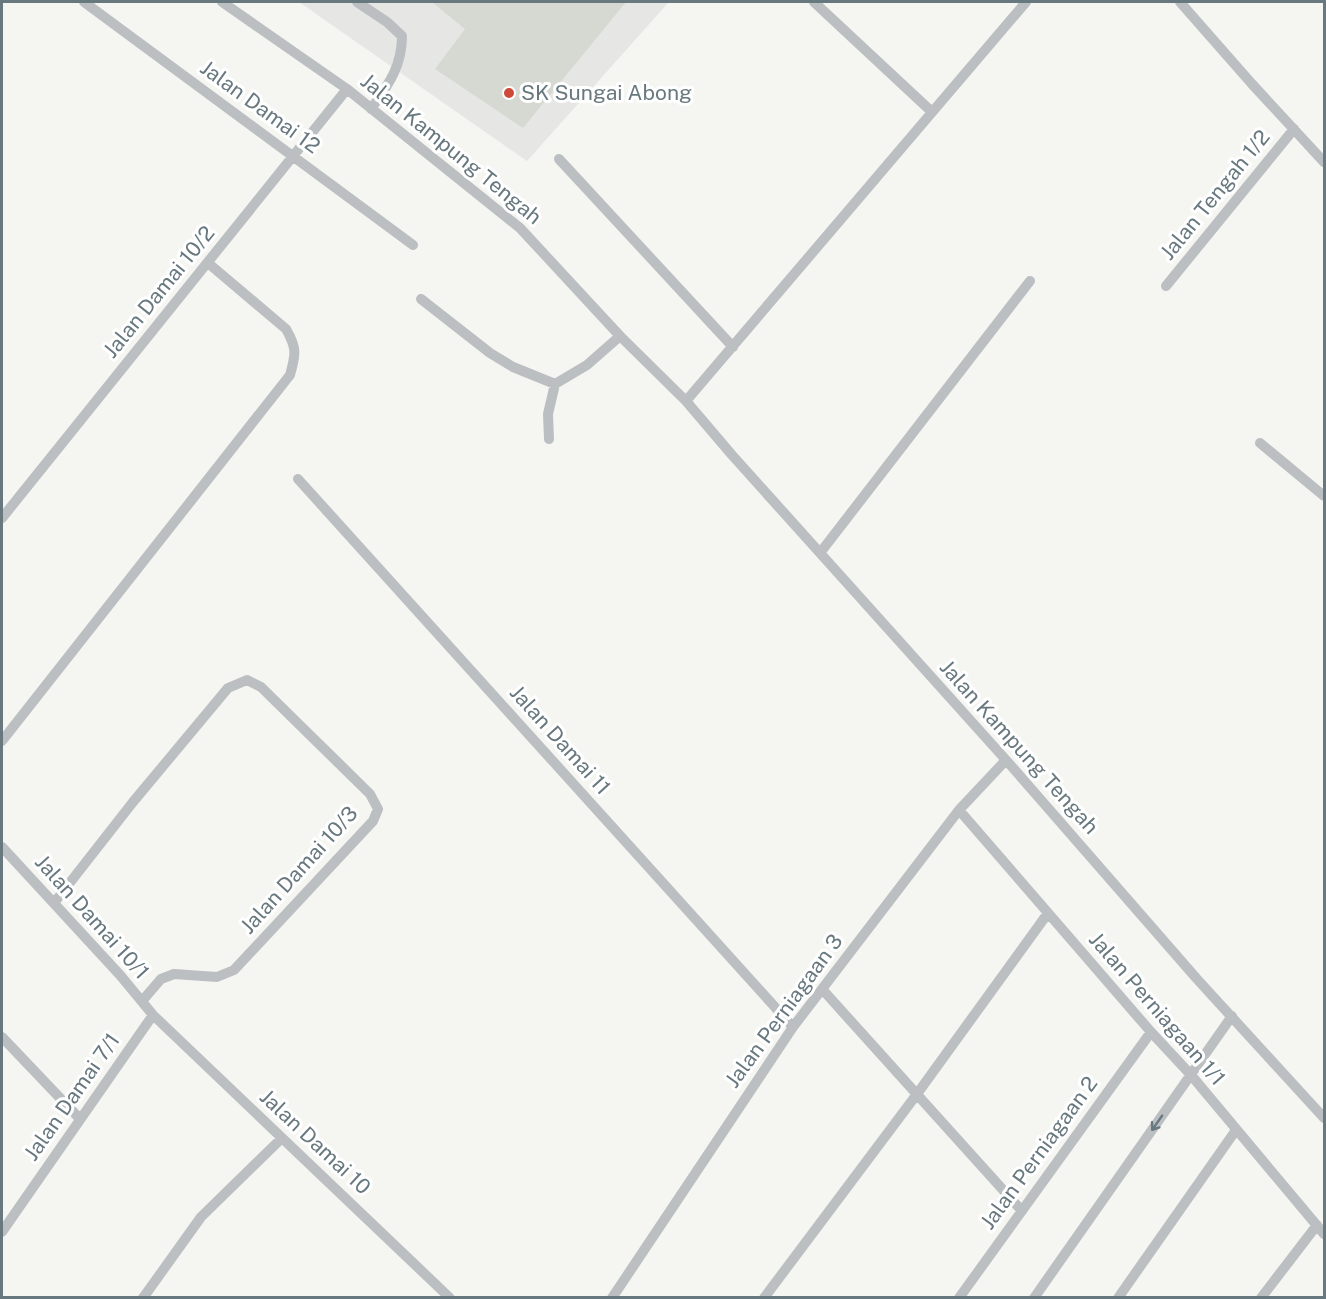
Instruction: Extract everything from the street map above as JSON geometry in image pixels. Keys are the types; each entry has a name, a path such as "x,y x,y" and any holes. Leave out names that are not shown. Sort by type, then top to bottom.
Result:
{"street":[{"name":"Jalan Damai 12","path":"84,2 414,245"},
{"name":"Jalan Kampung Tengah","path":"222,2 347,89 520,228 620,336 686,401 1324,1118"},
{"path":"357,2 387,22 402,36 402,52 393,78 371,109"},
{"path":"814,2 932,112"},
{"path":"686,401 1026,2"},
{"path":"1180,2 1324,162"},
{"name":"Jalan Damai 10/2","path":"2,518 347,89"},
{"name":"Jalan Tengah 1/2","path":"1166,286 1294,129"},
{"path":"559,159 733,347"},
{"path":"2,741 290,375 296,355 294,342 286,329 208,263"},
{"path":"820,553 1030,281"},
{"path":"421,299 490,353 513,367 555,384"},
{"path":"549,439 548,414 555,384 587,365 620,336"},
{"path":"1260,442 1324,496"},
{"name":"Jalan Damai 11","path":"298,479 793,1027"},
{"name":"Jalan Damai 10/3","path":"54,903 133,802 228,688 247,680 261,687 370,794 378,809 373,821 234,970 217,976 174,974 161,979 142,1001"},
{"name":"Jalan Perniagaan 3","path":"612,1298 793,1027 959,810 1006,760"},
{"name":"Jalan Perniagaan 1/1","path":"959,810 1191,1075 1321,1229"},
{"name":"Jalan Damai 10/1","path":"2,847 153,1015"},
{"path":"764,1298 917,1094 1048,913"},
{"path":"822,989 1022,1211"},
{"name":"Jalan Damai 7/1","path":"2,1232 153,1015"},
{"name":"Jalan Damai 10","path":"153,1015 450,1298"},
{"path":"1034,1298 1232,1016"},
{"name":"Jalan Perniagaan 2","path":"959,1298 1151,1032"},
{"path":"2,1037 80,1119"},
{"path":"1118,1298 1236,1130"},
{"path":"143,1298 201,1217 282,1138"},
{"path":"1261,1298 1321,1229"}],"shaded area":[{"name":"SK Sungai Abong","path":"299,2 669,2 527,161"},
{"path":"432,2 626,2 523,128 435,69 465,29"}],"place":[{"name":"SK Sungai Abong","path":"509,93"}]}
